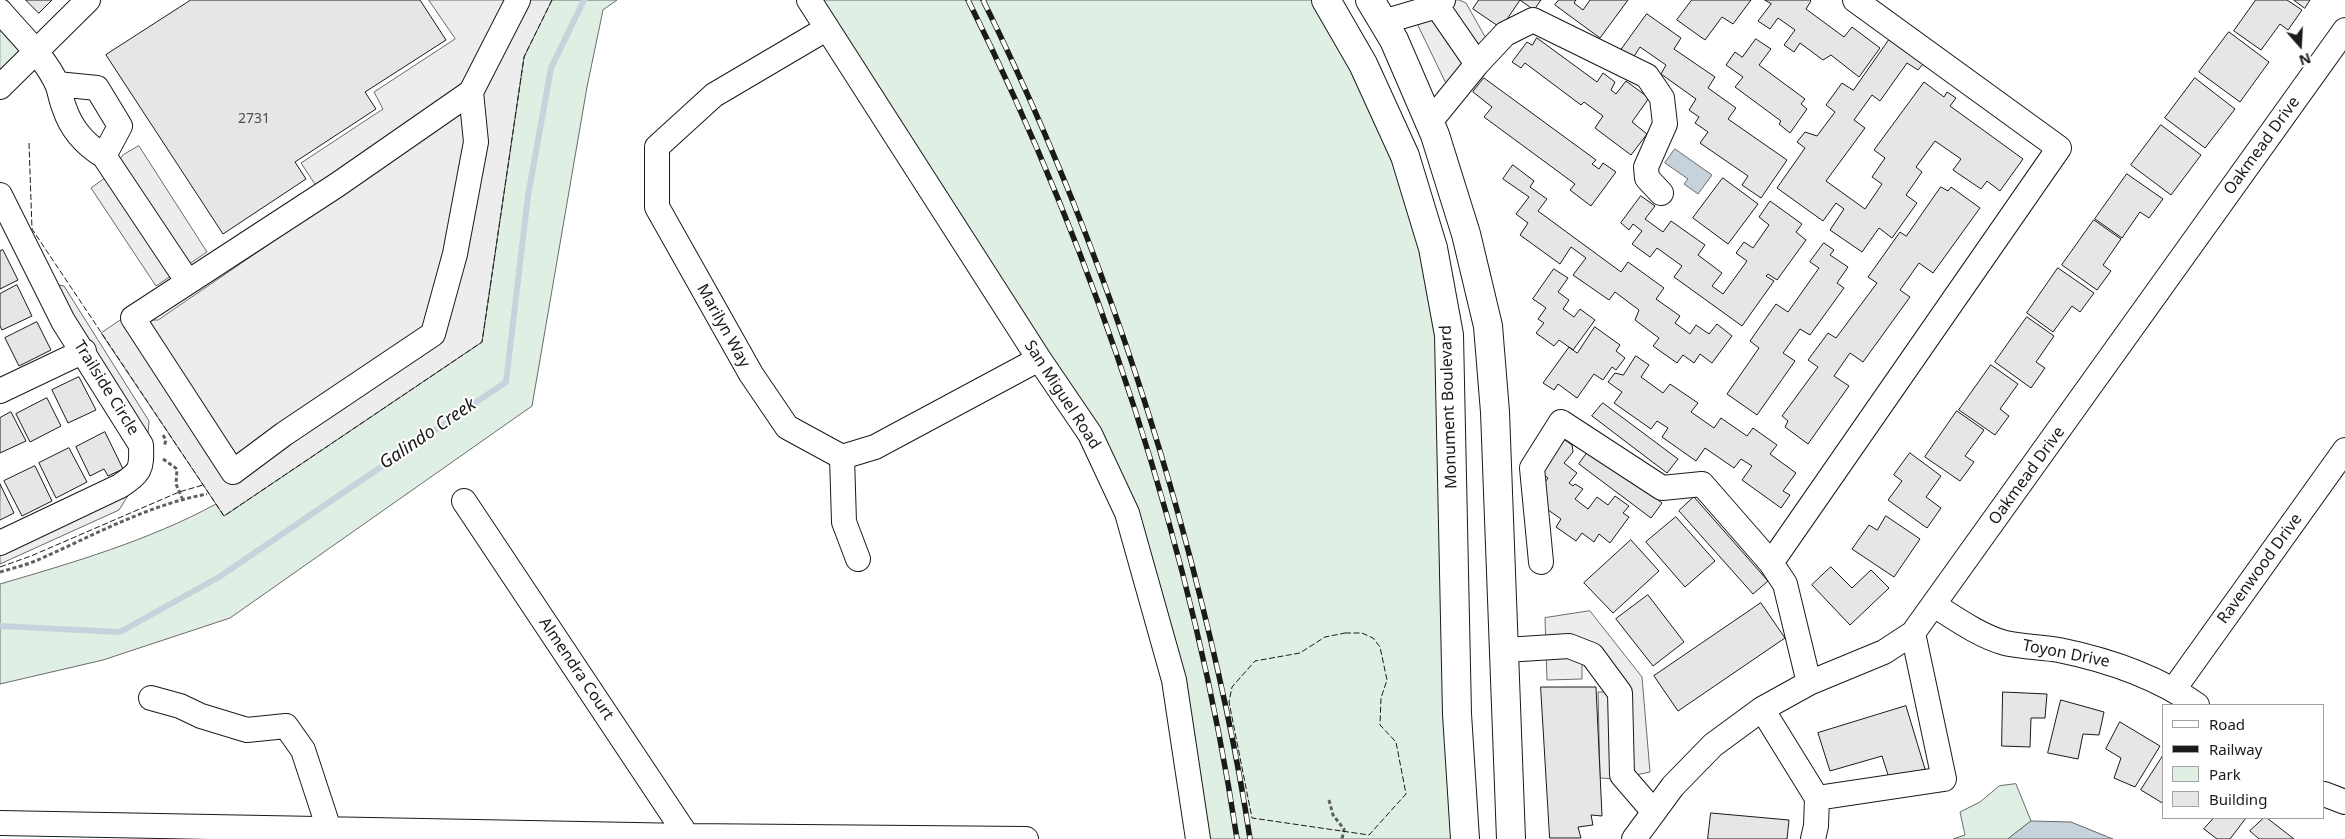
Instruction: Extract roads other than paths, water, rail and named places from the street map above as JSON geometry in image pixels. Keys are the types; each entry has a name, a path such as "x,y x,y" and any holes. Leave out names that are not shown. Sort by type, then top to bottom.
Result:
{"main road":[{"name":"Monument Boulevard","path":"1326,0 1363,64 1405,156 1433,248 1449,335 1457,714 1465,839"},
{"path":"1376,11 1394,40 1429,123 1466,234 1488,326 1496,412 1511,839"}],"street":[{"path":"0,87 88,0"},
{"path":"471,92 476,142 455,254 433,334 284,434 233,472 133,318 329,190 471,92 518,0"},
{"name":"San Miguel Road","path":"809,0 1039,359 1090,434 1127,514 1174,680 1198,839"},
{"path":"1771,563 2058,148 1855,0"},
{"path":"1376,11 1440,3 1477,64"},
{"path":"0,12 35,52 57,84 64,109 75,131 87,146 104,156 188,282"},
{"path":"1429,123 1477,64 1505,34 1533,20 1647,76 1662,98 1665,124 1646,167 1647,178 1661,192"},
{"name":"Marilyn Way","path":"826,29 714,96 657,147 656,207 751,374 787,428 842,457"},
{"name":"Oakmead Drive","path":"1634,839 1673,786 1714,745 1762,709 1809,683 1884,652 1913,633 2345,30"},
{"path":"57,84 97,88 120,126 104,156"},
{"name":"Trailside Circle","path":"0,195 63,321 84,351 141,445 142,460 138,474 120,486 0,543"},
{"path":"0,391 84,351"},
{"path":"858,559 844,522 842,457 875,447 1039,359"},
{"path":"1541,562 1532,468 1561,422 1662,488 1702,484 1771,563 1785,584 1809,683"},
{"name":"Ravenwood Drive","path":"2174,689 2345,450"},
{"name":"Almendra Court","path":"464,501 687,837"},
{"name":"Toyon Drive","path":"1934,605 1974,630 2005,643 2058,650 2116,664 2174,689 2196,704"},
{"path":"1817,798 1944,779 1913,633"},
{"path":"1505,650 1568,646 1592,655 1620,693 1622,775 1654,812"},
{"path":"151,698 180,706 201,716 247,730 286,726 302,750 329,829"},
{"path":"1762,709 1817,798 1816,826 1813,839"},
{"path":"2325,794 2345,802"},
{"path":"0,823 687,837 1026,839"}],"waterway":[{"name":"Galindo Creek","path":"0,626 120,632 219,577 506,382 528,196 551,68 584,0"}],"railway":[{"path":"968,0 1015,98 1058,200 1098,303 1135,409 1167,516 1195,624 1218,731 1237,839"},
{"path":"983,0 1046,136 1074,205 1101,275 1150,417 1191,561 1208,630 1232,734 1250,839"}]}
